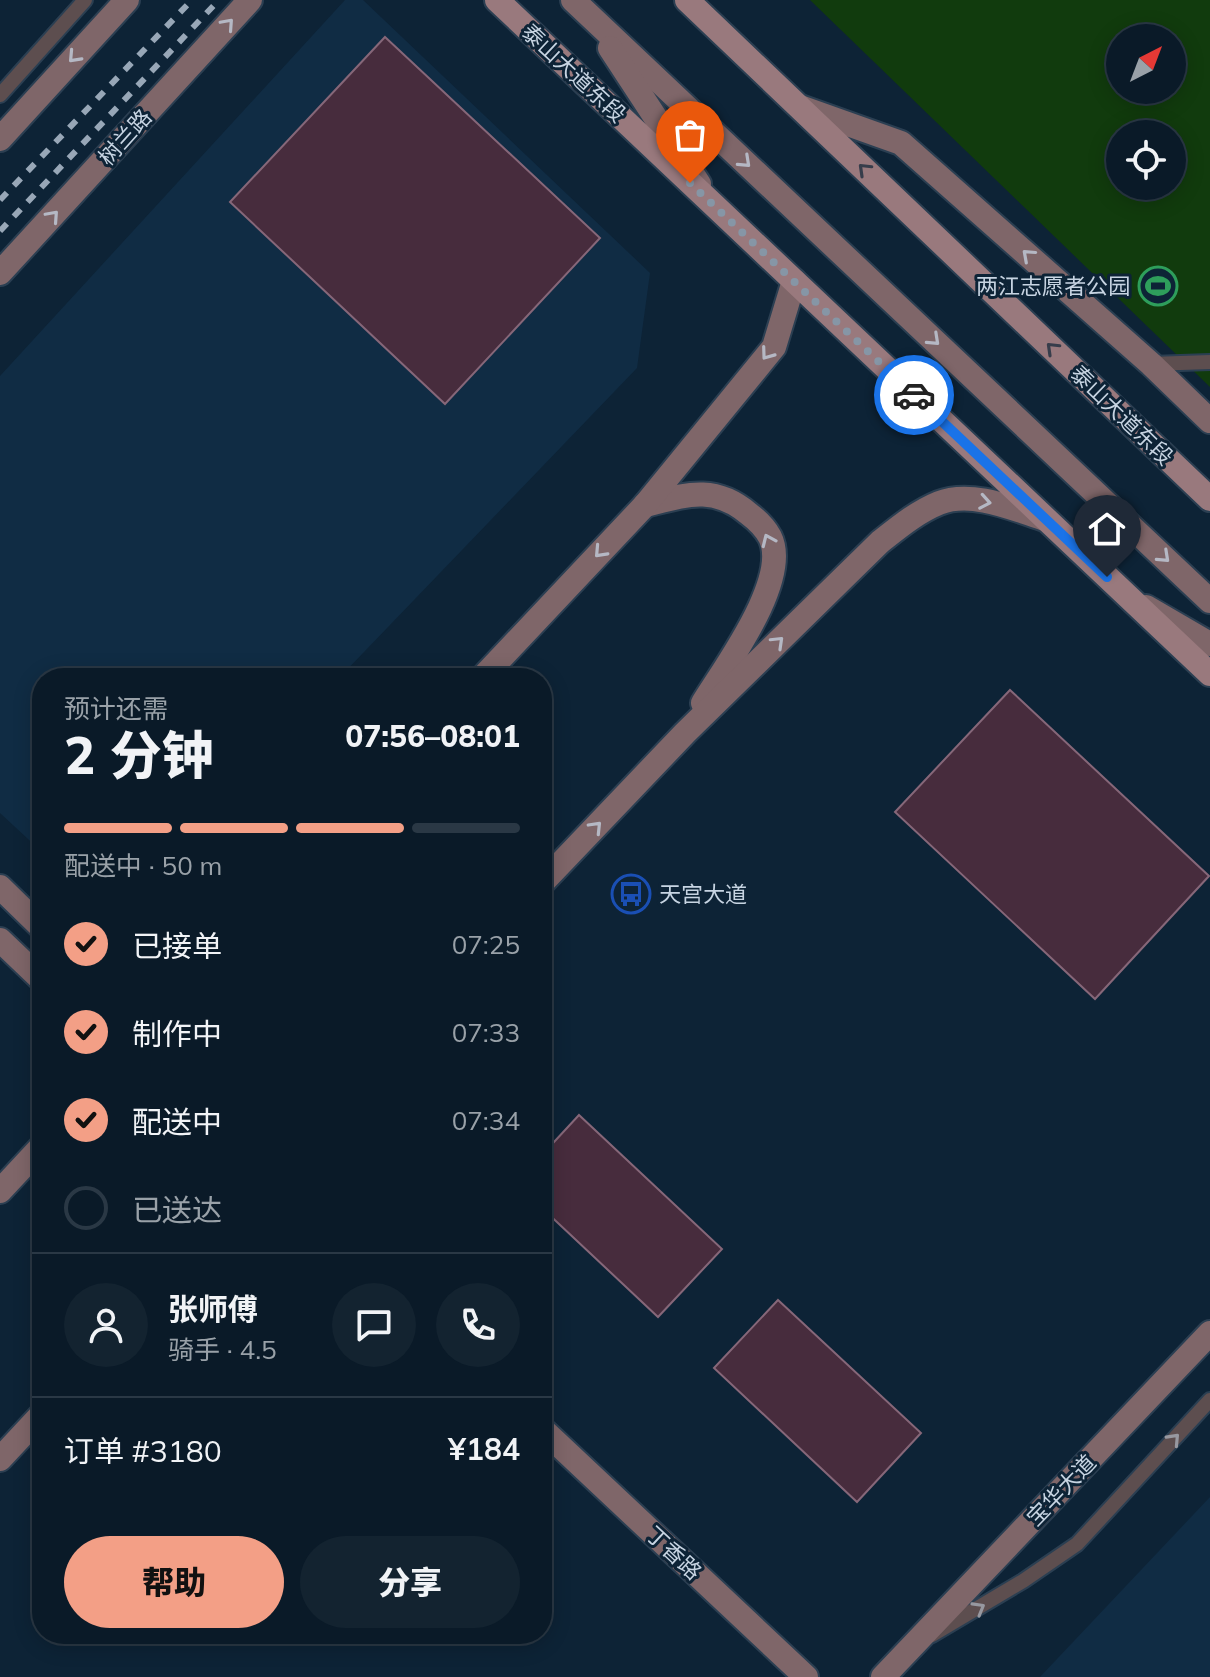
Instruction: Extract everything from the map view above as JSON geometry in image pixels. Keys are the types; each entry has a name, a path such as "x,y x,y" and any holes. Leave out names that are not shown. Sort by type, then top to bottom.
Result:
{"main road":[{"name":"泰山大道东段","path":"497,0 1210,674"},
{"name":"泰山大道东段","path":"687,0 1210,499"}],"street":[{"path":"0,139 127,0"},
{"name":"树兰路","path":"0,273 250,0"},
{"path":"580,6 711,203"},
{"path":"580,6 1210,601"},
{"path":"800,107 901,143 1151,364 1210,421"},
{"path":"491,668 645,505 774,347 794,281"},
{"path":"645,505 701,493 721,497 741,506 758,521 771,539 774,560 771,583 762,607 685,733"},
{"path":"552,873 685,733 880,542 908,520 942,502 965,499 996,504 1045,519"},
{"path":"1127,596 1210,644"},
{"path":"0,887 32,918"},
{"path":"0,940 32,970"},
{"path":"0,1191 32,1157"},
{"name":"宝华大道","path":"883,1677 1210,1333"},
{"path":"0,1459 32,1425"},
{"name":"丁香路","path":"552,1438 806,1677"}],"lane":[{"path":"0,95 85,0"},
{"path":"1151,364 1210,362"},
{"name":"宝华大道","path":"911,1647 1023,1581 1077,1544 1210,1400"}],"shaded area":[{"path":"345,0 363,0 650,273 637,368 349,668 32,668 32,843 0,813 0,376"},
{"path":"1210,1497 1210,1677 1040,1677"}],"green space":[{"name":"两江志愿者公园","path":"810,0 1210,0 1210,387"}],"building":[{"path":"385,37 600,238 445,404 230,202"},
{"path":"1010,690 1209,876 1095,999 895,812"},
{"path":"579,1115 722,1249 658,1317 552,1217 552,1144"},
{"path":"778,1300 921,1433 857,1502 714,1368"}],"railway":[{"path":"0,200 192,0"},
{"path":"0,231 219,0"}],"way so far":[{"path":"690,183 914,395"}],"place":[{"name":"两江志愿者公园","path":"1158,286"},
{"name":"天宫大道","path":"631,894"}],"route":[{"path":"914,395 1107,577"}]}
